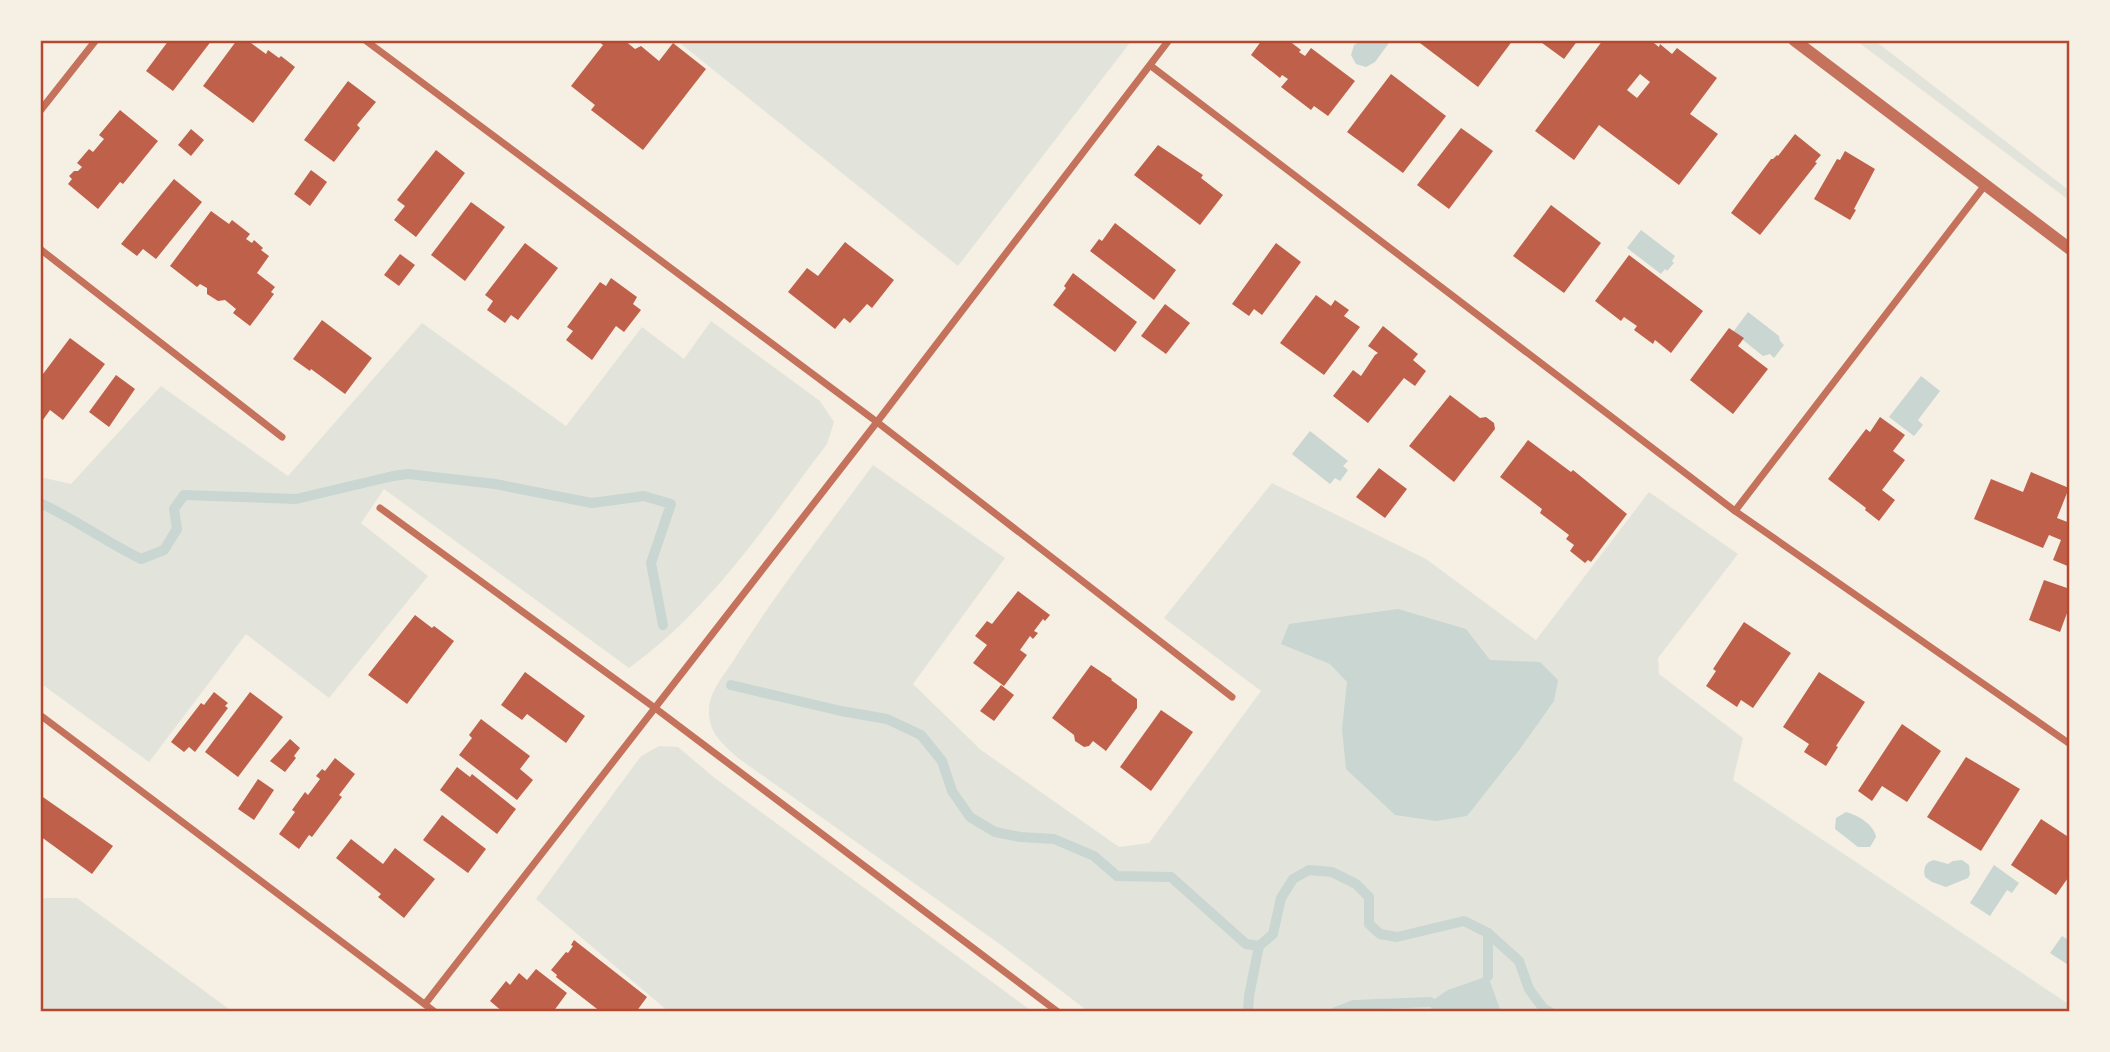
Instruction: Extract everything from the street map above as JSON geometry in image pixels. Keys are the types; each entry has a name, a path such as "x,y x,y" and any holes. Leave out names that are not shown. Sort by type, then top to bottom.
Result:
{"street":[{"path":"40,111 96,40"},
{"path":"365,40 877,422 1232,696"},
{"path":"425,1004 877,422 1169,40"},
{"path":"1794,40 2070,249"},
{"path":"1151,65 1735,510 2070,744"},
{"path":"1735,510 1985,185"},
{"path":"40,249 282,438"},
{"path":"380,508 655,708 1058,1012"},
{"path":"40,715 435,1012"}],"shaded area":[{"path":"676,40 1132,40 958,266"},
{"path":"1363,40 1391,40 1375,62 1366,67 1356,64 1351,55 1354,45"},
{"path":"1874,40 2070,191 2070,201 1858,42"},
{"path":"1641,230 1675,256 1672,261 1674,263 1667,271 1665,269 1661,274 1627,248"},
{"path":"1748,312 1779,336 1784,345 1774,358 1770,354 1763,356 1733,332"},
{"path":"711,321 820,401 834,422 827,444 736,564 686,620 629,668 384,489 361,523 428,576 329,698 246,634 149,762 40,683 40,477 71,484 161,386 288,476 422,323 566,426 642,327 684,359"},
{"path":"1921,376 1940,391 1918,420 1923,425 1914,436 1889,417"},
{"path":"1310,431 1348,461 1343,466 1348,470 1340,481 1335,478 1330,484 1292,454"},
{"path":"873,465 1005,558 913,684 981,750 1119,847 1149,843 1261,691 1164,618 1272,483 1426,559 1536,640 1649,492 1738,554 1658,658 1659,674 1743,738 1733,780 2070,1005 2070,1012 1089,1012 1001,945 738,758 718,737 711,725 710,703 719,682 785,584"},
{"path":"1398,609 1466,629 1490,660 1540,662 1558,680 1554,701 1467,816 1436,821 1395,815 1346,769 1342,729 1347,682 1330,664 1281,644 1289,624"},
{"path":"659,746 678,747 716,779 1033,1012 669,1012 536,899 641,756"},
{"path":"1846,812 1860,818 1872,828 1876,837 1870,847 1858,847 1835,829 1836,818"},
{"path":"1934,860 1948,864 1962,860 1969,865 1970,874 1968,878 1946,887 1932,882 1925,877 1924,871 1925,866"},
{"path":"1994,865 2019,883 2012,893 2007,890 1990,916 1970,903"},
{"path":"40,898 77,898 233,1012 40,1012"},
{"path":"2062,936 2070,941 2070,966 2050,953"},
{"path":"1488,976 1501,1012 1432,1012 1430,1002 1448,990"}],"building":[{"path":"169,40 212,40 173,91 146,71"},
{"path":"237,40 247,40 266,54 268,50 295,67 253,123 203,86"},
{"path":"597,40 624,40 635,49 641,46 659,61 673,43 706,69 643,150 591,110 595,105 571,86 603,45"},
{"path":"1262,40 1288,40 1305,56 1311,48 1355,81 1328,116 1314,106 1311,110 1281,87 1288,79 1282,75 1280,78 1251,55"},
{"path":"1416,40 1513,40 1478,87"},
{"path":"1538,40 1578,40 1564,59"},
{"path":"1603,40 1650,40 1672,54 1677,48 1717,78 1690,114 1718,134 1679,185 1599,125 1574,160 1535,131","holes":["1640,74 1650,82 1637,98 1627,90"]},
{"path":"1391,74 1446,116 1403,173 1347,132"},
{"path":"348,81 376,102 357,125 360,128 334,162 304,140"},
{"path":"120,110 158,141 123,184 120,182 98,209 68,184 72,179 69,176 82,167 77,163 89,149 93,152 104,139 99,135"},
{"path":"1461,128 1493,151 1449,209 1417,185"},
{"path":"191,129 204,140 191,156 178,145"},
{"path":"1795,134 1821,155 1760,235 1731,213 1771,159 1778,156"},
{"path":"1158,145 1203,175 1201,178 1223,195 1200,225 1134,175"},
{"path":"436,150 465,173 416,237 394,220 405,206 397,200"},
{"path":"1845,151 1875,169 1850,220 1814,199 1837,159 1840,160"},
{"path":"311,170 327,182 310,206 294,194"},
{"path":"174,179 202,202 156,259 143,249 137,256 121,244"},
{"path":"471,202 505,227 465,281 431,255"},
{"path":"1551,205 1601,243 1564,293 1513,256"},
{"path":"211,211 229,224 232,220 250,234 246,239 252,243 254,240 269,256 257,273 275,287 271,292 274,294 250,326 233,313 236,309 225,300 218,301 207,294 207,288 200,284 197,287 170,266"},
{"path":"1115,223 1176,270 1154,300 1090,251 1099,239 1102,241"},
{"path":"845,242 894,280 872,308 867,304 850,323 844,318 835,329 788,292 807,268 818,276"},
{"path":"525,243 558,268 518,320 511,315 505,323 487,310 493,301 485,295"},
{"path":"1276,243 1301,262 1262,315 1254,309 1249,316 1232,304"},
{"path":"400,254 415,265 399,286 384,275"},
{"path":"1629,255 1703,311 1671,353 1655,340 1653,344 1634,330 1637,326 1624,317 1621,321 1595,301"},
{"path":"1073,273 1137,322 1115,352 1053,305"},
{"path":"611,278 637,297 633,304 641,310 624,332 616,326 592,360 566,340 573,331 567,327 600,282 606,286"},
{"path":"1316,295 1331,306 1335,300 1349,310 1344,316 1360,327 1324,375 1280,343"},
{"path":"1165,304 1190,323 1166,354 1141,336"},
{"path":"322,320 372,358 345,394 293,359"},
{"path":"1383,326 1418,354 1413,360 1426,371 1415,386 1404,378 1368,423 1333,396 1353,370 1361,376 1378,353 1368,346"},
{"path":"1729,328 1744,338 1738,346 1768,369 1733,414 1690,380"},
{"path":"70,338 105,364 63,420 50,410 40,424 40,378"},
{"path":"116,375 135,389 109,427 89,412"},
{"path":"1450,395 1480,418 1486,417 1494,423 1495,429 1454,482 1409,446"},
{"path":"1880,417 1905,435 1893,451 1905,460 1882,490 1895,500 1879,521 1828,479 1866,429 1870,432"},
{"path":"1528,440 1571,472 1573,470 1627,514 1591,562 1588,560 1585,563 1570,551 1574,545 1566,539 1569,535 1540,513 1542,509 1500,477"},
{"path":"1379,468 1407,489 1385,518 1356,497"},
{"path":"2031,472 2069,488 2057,518 2070,523 2070,567 2053,560 2061,540 2049,535 2043,548 1974,519 1991,479 2023,492"},
{"path":"2044,580 2070,589 2070,605 2060,632 2029,620"},
{"path":"1018,591 1050,615 1045,621 1043,619 1034,631 1038,633 1033,639 1030,636 1020,650 1027,655 1004,686 973,663 987,645 975,636 987,621 992,624"},
{"path":"415,615 454,641 407,704 368,675"},
{"path":"1744,622 1791,653 1753,708 1741,700 1737,707 1706,686 1716,671 1713,669"},
{"path":"1091,665 1137,699 1137,708 1106,751 1093,741 1084,747 1075,741 1074,735 1052,718"},
{"path":"525,672 585,716 566,743 527,714 522,720 501,705"},
{"path":"1819,672 1865,702 1826,766 1804,752 1809,744 1783,727"},
{"path":"1001,685 1014,695 994,721 980,711"},
{"path":"214,692 228,703 225,706 228,708 195,752 189,747 184,752 171,742 201,703 204,705"},
{"path":"250,692 283,717 238,777 205,752"},
{"path":"1161,710 1193,732 1151,791 1120,767"},
{"path":"481,719 530,756 520,769 533,780 517,800 459,755 472,738 469,735"},
{"path":"1902,724 1941,751 1907,802 1882,786 1872,801 1858,791"},
{"path":"290,739 300,748 285,772 270,761"},
{"path":"1966,757 2020,789 1981,851 1927,817"},
{"path":"335,758 355,774 339,795 342,797 312,837 309,835 299,849 279,834 305,792 308,795 320,779 316,776 322,769 325,771"},
{"path":"457,767 470,777 472,774 516,809 497,834 440,790"},
{"path":"258,779 274,790 254,820 238,809"},
{"path":"40,795 113,846 92,874 40,836"},
{"path":"442,815 486,849 468,873 423,840"},
{"path":"2041,819 2070,838 2070,875 2056,895 2011,865"},
{"path":"351,839 383,864 395,848 435,879 404,918 378,897 381,894 336,858"},
{"path":"574,940 647,997 636,1012 601,1012 556,977 551,970 566,952 568,953"},
{"path":"536,969 567,993 553,1012 503,1012 490,1001 506,981 510,985 519,973 527,980"}],"waterway":[{"path":"40,503 141,559 164,550 177,529 174,509 184,495 296,499 408,474 495,484 592,503 644,496 671,504 651,563 663,625"},
{"path":"731,685 887,719 921,735 942,761 952,791 970,817 995,832 1054,839 1094,856 1117,876 1171,877 1246,944 1259,946 1273,934 1281,898 1293,879 1309,870 1332,872 1356,884 1369,897 1369,924 1380,934 1397,937 1464,921 1488,933 1519,961 1529,989 1543,1008 1550,1012"},
{"path":"1488,933 1488,976"},
{"path":"1248,1012 1259,946"},
{"path":"1336,1012 1354,1005 1430,1002"}]}
